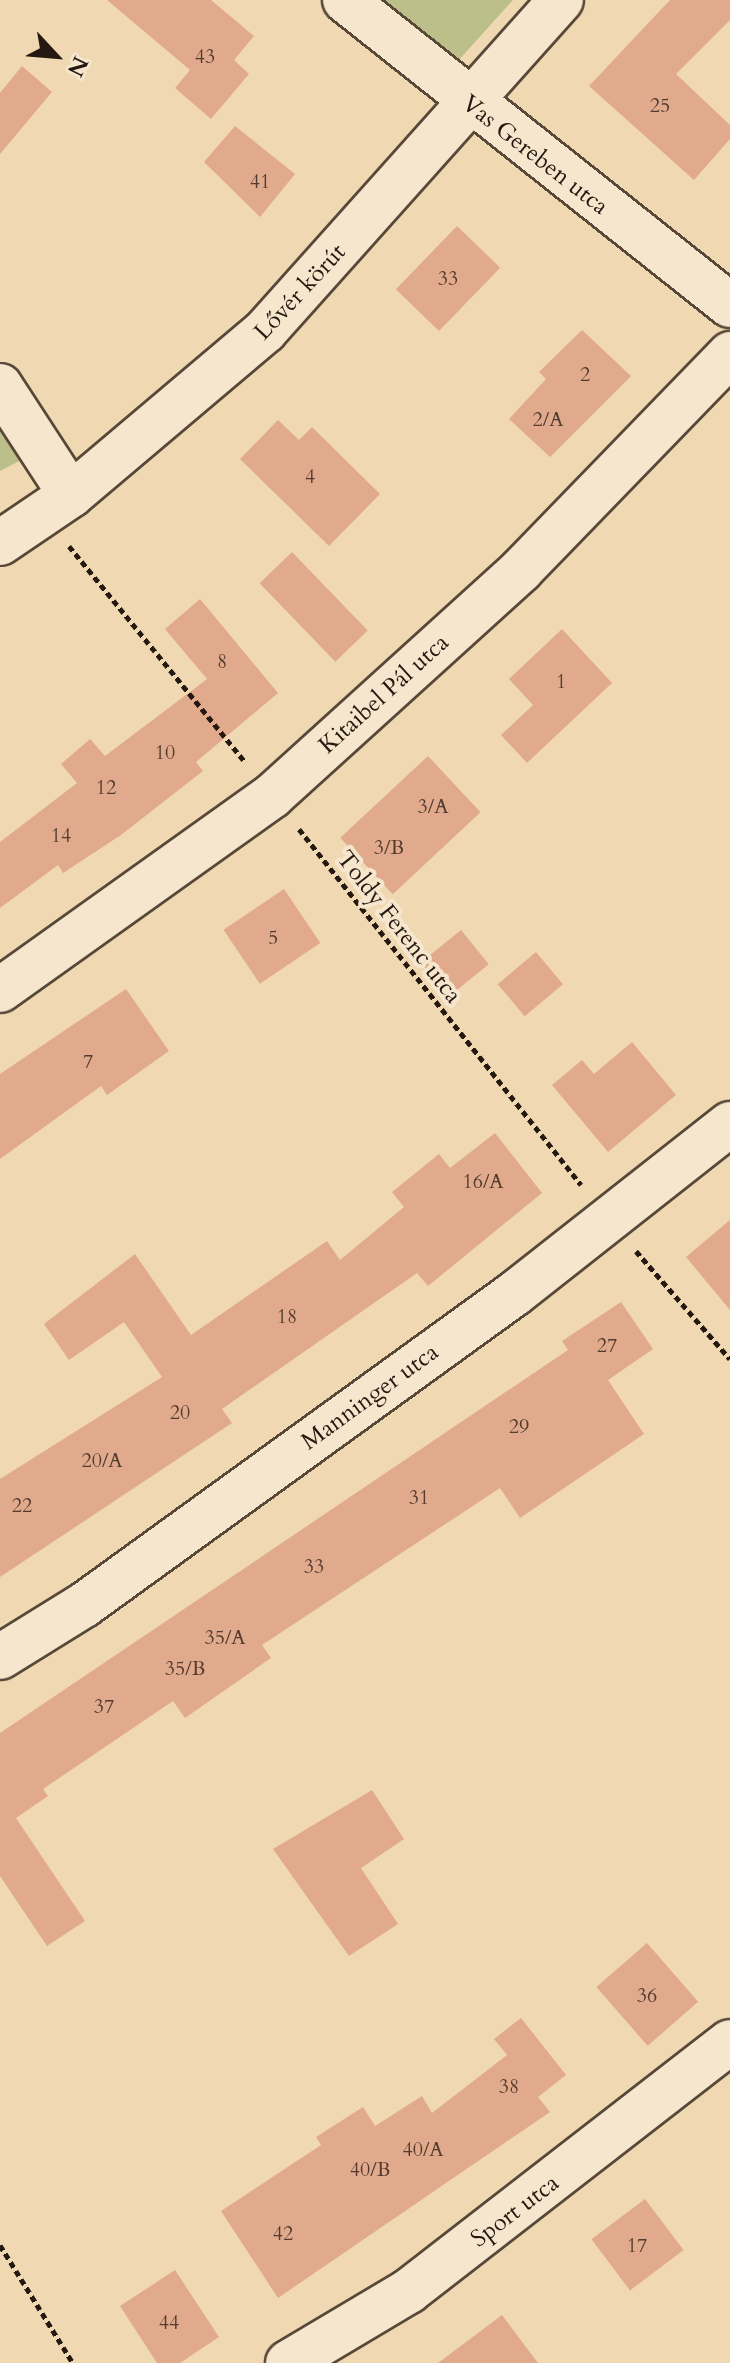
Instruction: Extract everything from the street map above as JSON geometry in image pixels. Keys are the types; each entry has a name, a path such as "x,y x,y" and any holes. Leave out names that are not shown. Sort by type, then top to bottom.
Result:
{"street":[{"name":"Vas Gereben utca","path":"345,0 471,106 730,305"},
{"name":"Lővér körút","path":"0,543 57,505 265,331 471,106 561,0"},
{"name":"Kitaibel Pál utca","path":"0,990 272,796 521,570 730,354"},
{"path":"0,386 57,505"},
{"name":"Manninger utca","path":"0,1657 84,1605 609,1220 730,1124"},
{"name":"Sport utca","path":"288,2363 409,2291 730,2042"}],"path":[{"name":"Toldy Ferenc utca","path":"57,505 272,796 609,1220 730,1359"},
{"path":"0,2245 73,2363"}],"green space":[{"path":"384,0 513,0 457,62"},
{"path":"0,404 29,456 0,471"}],"building":[{"path":"107,0 211,0 254,36 234,60 249,74 211,119 175,88 190,70"},
{"path":"670,0 730,0 730,20 676,74 730,125 730,139 694,180 589,86"},
{"path":"22,66 52,92 0,154 0,93"},
{"path":"235,126 295,174 260,217 204,162"},
{"path":"457,226 500,268 439,331 396,289"},
{"path":"582,330 631,376 550,457 509,419 546,379 539,372"},
{"path":"278,420 299,440 312,427 380,494 329,546 240,459"},
{"path":"292,552 368,630 335,662 260,583"},
{"path":"200,599 278,693 196,762 203,771 121,835 63,873 58,865 0,908 0,842 77,783 61,764 90,739 105,756 207,679 165,629"},
{"path":"562,629 612,683 527,763 501,735 533,705 509,679"},
{"path":"428,756 481,812 393,894 340,838"},
{"path":"284,889 320,943 260,984 223,930"},
{"path":"461,930 489,964 448,997 421,963"},
{"path":"536,952 563,984 525,1016 498,984"},
{"path":"126,989 169,1051 107,1095 101,1086 0,1159 0,1074"},
{"path":"632,1042 676,1095 608,1152 552,1085 582,1060 594,1074"},
{"path":"495,1133 542,1193 428,1286 417,1273 222,1409 232,1423 0,1577 0,1479 162,1377 124,1322 69,1360 44,1324 135,1254 191,1335 327,1241 340,1260 404,1207 392,1192 439,1154 450,1168"},
{"path":"730,1220 730,1310 686,1257"},
{"path":"621,1302 653,1349 608,1380 644,1434 520,1518 500,1488 262,1645 271,1658 185,1718 173,1701 43,1789 48,1796 16,1818 85,1921 47,1946 0,1876 0,1733 568,1350 562,1341"},
{"path":"372,1790 404,1839 361,1868 398,1924 349,1956 273,1849"},
{"path":"647,1943 698,2002 648,2046 596,1987"},
{"path":"521,2018 566,2075 538,2097 550,2112 278,2298 221,2211 321,2145 316,2137 363,2107 375,2126 422,2096 432,2113 507,2055 494,2039"},
{"path":"645,2199 684,2250 630,2290 591,2239"},
{"path":"175,2270 219,2337 180,2363 157,2363 120,2306"},
{"path":"502,2315 538,2363 438,2363"}]}
